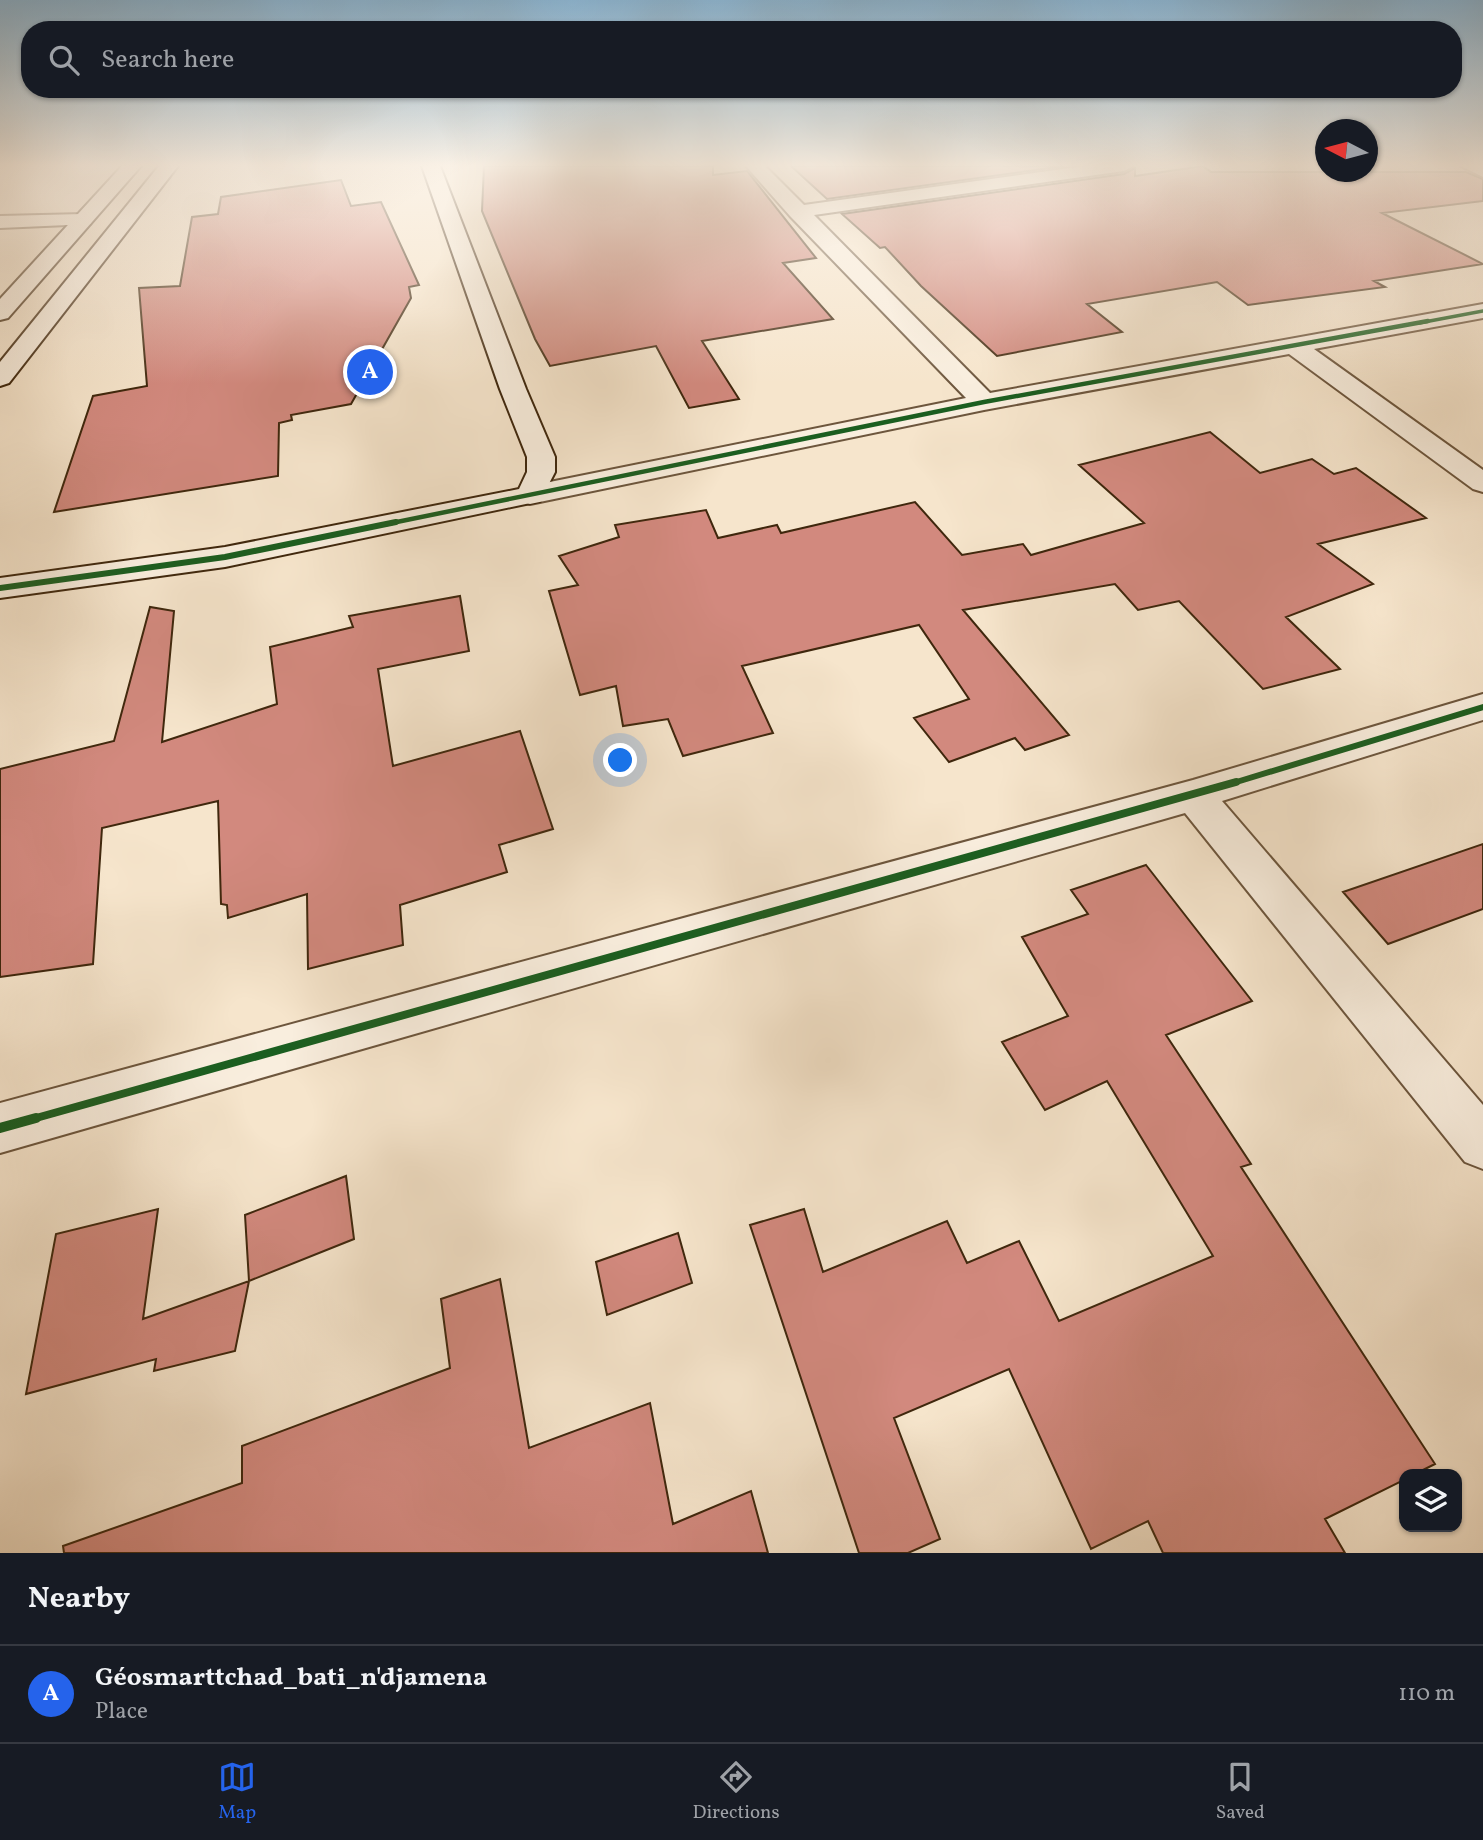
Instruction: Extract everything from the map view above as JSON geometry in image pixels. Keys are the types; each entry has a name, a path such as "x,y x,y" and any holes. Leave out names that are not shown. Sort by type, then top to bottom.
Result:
{"street":[{"path":"0,313 67,238"},
{"path":"0,378 111,238"},
{"path":"458,238 541,457 541,472 530,495"},
{"path":"823,238 984,402"},
{"path":"0,587 225,557 984,402 1483,311"},
{"path":"1295,347 1483,483"},
{"path":"0,1128 1193,795 1483,707"},
{"path":"1193,795 1483,1144"}],"building":[{"path":"188,238 398,238 419,285 409,287 411,298 351,404 291,415 292,420 279,423 278,476 54,512 93,396 147,386 139,288 180,286"},
{"path":"493,238 801,238 816,258 783,263 833,319 702,341 739,399 689,408 656,346 550,366 535,339"},
{"path":"869,238 1432,238 1483,264 1374,281 1385,287 1248,305 1217,282 1087,304 1122,332 997,356 921,286 885,247 880,248"},
{"path":"1210,432 1260,473 1312,459 1334,474 1356,468 1426,518 1318,544 1373,584 1286,617 1340,669 1263,689 1179,601 1138,610 1115,584 963,610 1069,735 1025,750 1015,738 949,762 914,718 969,699 919,625 742,666 773,733 683,756 668,719 623,726 616,686 580,695 549,591 578,585 559,556 619,537 615,525 706,510 718,538 777,525 781,533 915,502 962,555 1023,544 1031,555 1144,523 1079,465"},
{"path":"460,596 469,651 378,669 393,766 520,731 553,829 499,845 507,872 400,905 403,945 308,969 307,894 228,918 227,905 221,904 218,801 102,828 93,964 0,977 0,769 114,741 150,607 174,611 162,742 277,704 270,647 353,627 349,616"},
{"path":"1483,844 1483,909 1388,944 1343,892"},
{"path":"1146,865 1252,1001 1166,1035 1251,1164 1241,1167 1435,1464 1425,1469 1399,1469 1399,1482 1325,1519 1345,1553 1163,1553 1148,1521 1091,1549 1009,1369 894,1418 940,1539 908,1553 859,1553 750,1225 804,1209 823,1272 947,1221 967,1263 1019,1241 1059,1321 1213,1256 1107,1081 1045,1110 1002,1042 1068,1016 1022,937 1088,914 1071,890"},
{"path":"346,1176 354,1239 249,1281 245,1215"},
{"path":"158,1209 143,1319 249,1281 235,1351 154,1371 156,1359 26,1394 56,1234"},
{"path":"678,1233 692,1283 607,1315 596,1262"},
{"path":"500,1279 529,1448 650,1403 673,1524 751,1491 768,1553 64,1553 63,1546 242,1483 242,1446 450,1368 441,1299"}],"cycle path":[{"path":"0,588 225,557 984,402 1483,311"},
{"path":"0,1128 1193,795 1483,707"}],"place":[{"name":"Géosmarttchad_bati_n'djamena","path":"370,372"}]}
